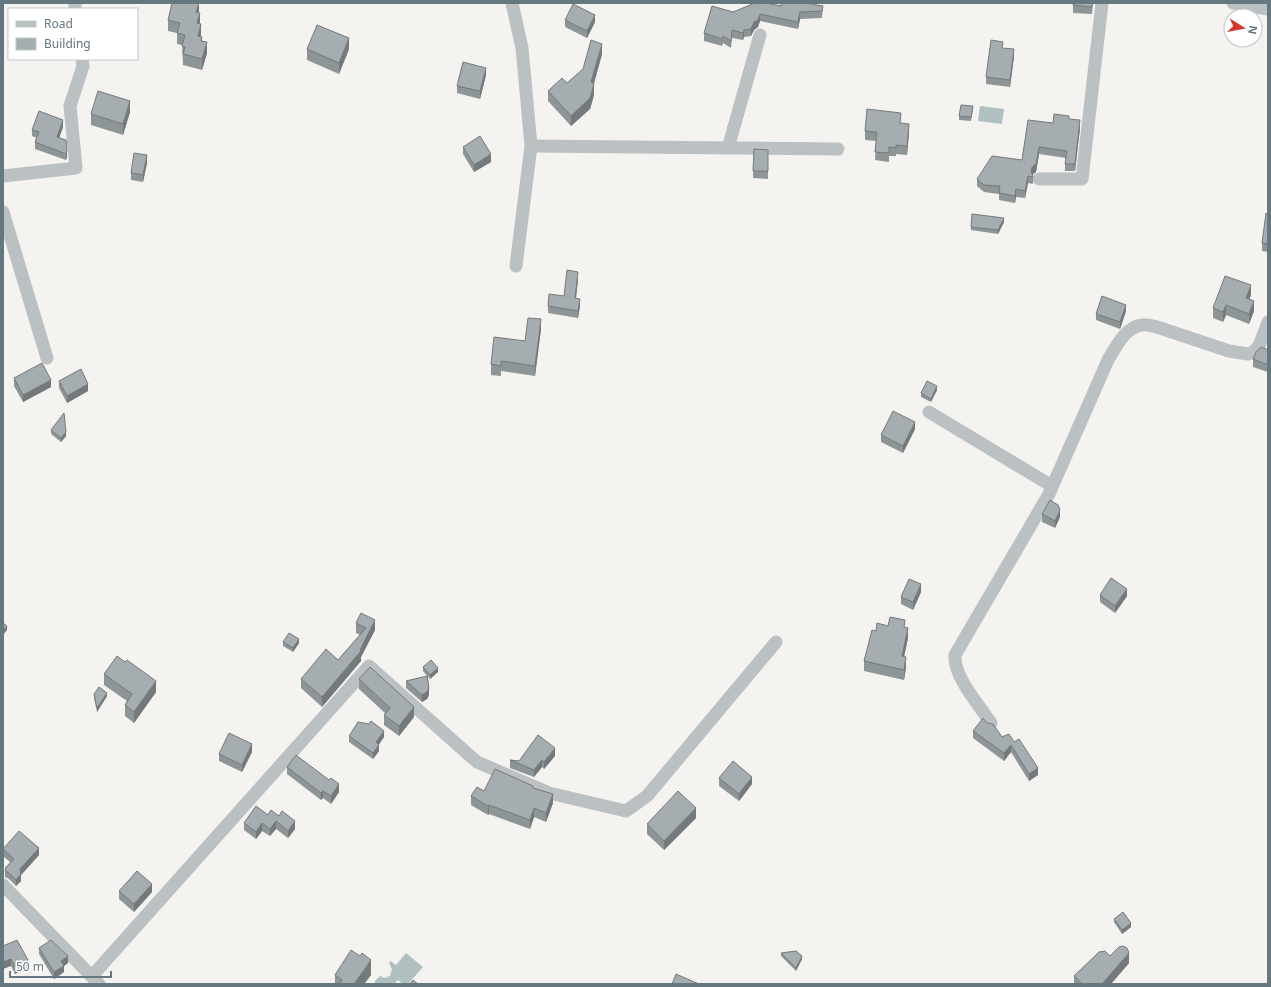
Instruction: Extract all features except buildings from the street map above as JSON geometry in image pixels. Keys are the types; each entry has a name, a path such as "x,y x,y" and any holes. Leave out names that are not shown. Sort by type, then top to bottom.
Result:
{"street":[{"path":"512,3 522,48 531,146 516,266"},
{"path":"1039,179 1082,179 1102,3"},
{"path":"1233,3 1268,9"},
{"path":"728,148 760,35"},
{"path":"3,176 76,168 70,106 83,66 82,60"},
{"path":"531,146 838,149"},
{"path":"3,212 47,358"},
{"path":"991,722 962,681 954,662 955,655 1049,494 1108,360 1119,342 1130,330 1137,326 1147,325 1158,327 1229,351 1248,354 1252,353 1259,346 1268,322"},
{"path":"929,412 1052,486"},
{"path":"3,885 95,980 369,666 477,762 550,793 626,811 648,796 776,642"}],"shaded area":[{"path":"980,106 1004,109 1002,124 978,121"},
{"path":"406,953 423,967 408,984 403,984 398,980 394,984 377,984 374,982 380,976 384,978 390,976 392,969 389,963 391,961 396,965"}]}
